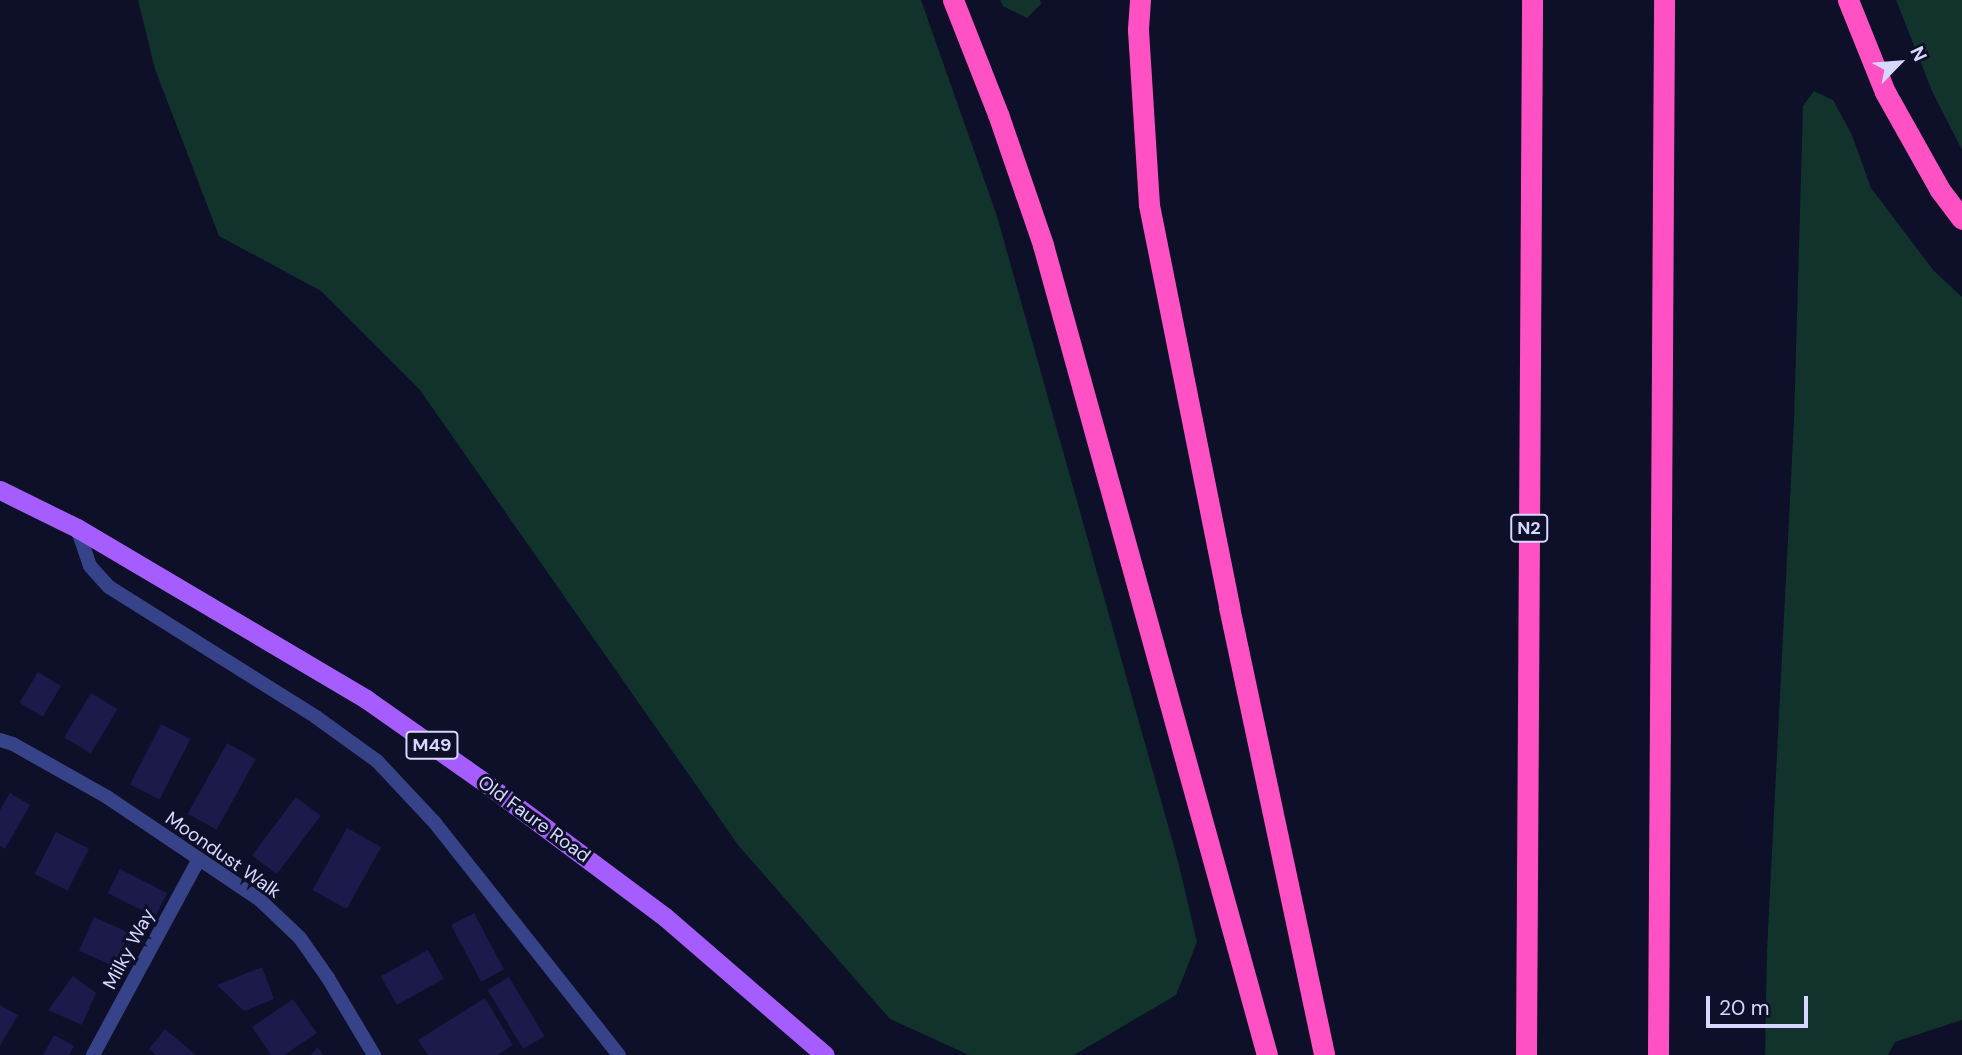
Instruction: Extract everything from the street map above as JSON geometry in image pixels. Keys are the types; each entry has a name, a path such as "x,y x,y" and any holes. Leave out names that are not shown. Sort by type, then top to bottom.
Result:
{"highway":[{"path":"953,0 998,114 1044,246 1267,1055"},
{"path":"1140,0 1138,30 1149,205 1212,526 1324,1055"},
{"name":"N2","path":"1526,1055 1532,0"},
{"path":"1658,1055 1664,0"},
{"path":"1848,0 1885,92 1940,190 1962,219"}],"main road":[{"name":"Old Faure Road","path":"0,490 77,528 366,699 480,779 665,917 825,1055"}],"street":[{"path":"77,528 90,565 109,587 316,717 377,761 435,823 620,1055"},
{"name":"Moondust Walk","path":"0,740 13,744 107,797 198,861 260,900 300,938 328,978 374,1055"},
{"name":"Milky Way","path":"93,1055 198,861"}],"green space":[{"path":"138,0 921,0 997,216 1178,861 1197,942 1176,995 1074,1055 969,1055 890,1019 738,845 420,390 321,291 219,236 155,69"},
{"path":"1000,0 1040,0 1041,4 1027,18 1003,6"},
{"path":"1896,0 1962,0 1962,150 1932,91"},
{"path":"1814,91 1833,100 1852,135 1871,188 1934,271 1962,297 1962,1020 1895,1042 1888,1055 1765,1055 1767,950 1794,420 1803,106"}],"building":[{"path":"38,672 61,686 43,717 19,703"},
{"path":"91,693 118,709 91,754 64,738"},
{"path":"161,724 190,739 160,800 130,785"},
{"path":"227,743 256,759 217,830 188,814"},
{"path":"10,793 30,805 5,849 0,846 0,810"},
{"path":"296,797 321,816 277,874 252,855"},
{"path":"347,828 381,847 347,909 313,890"},
{"path":"56,832 89,849 68,891 35,874"},
{"path":"120,869 167,893 155,917 108,893"},
{"path":"474,913 504,970 481,982 451,925"},
{"path":"94,917 134,935 119,969 79,951"},
{"path":"428,950 444,979 397,1005 381,976"},
{"path":"262,967 274,999 244,1011 217,985"},
{"path":"73,976 96,993 82,1025 48,1010"},
{"path":"509,977 545,1036 523,1049 488,990"},
{"path":"485,998 513,1045 497,1055 428,1055 418,1040"},
{"path":"293,999 317,1033 284,1055 271,1055 252,1027"},
{"path":"0,1005 18,1015 0,1046"},
{"path":"165,1029 196,1055 156,1055 149,1049"},
{"path":"54,1035 74,1046 69,1055 43,1055"},
{"path":"318,1047 323,1055 311,1055"}]}
